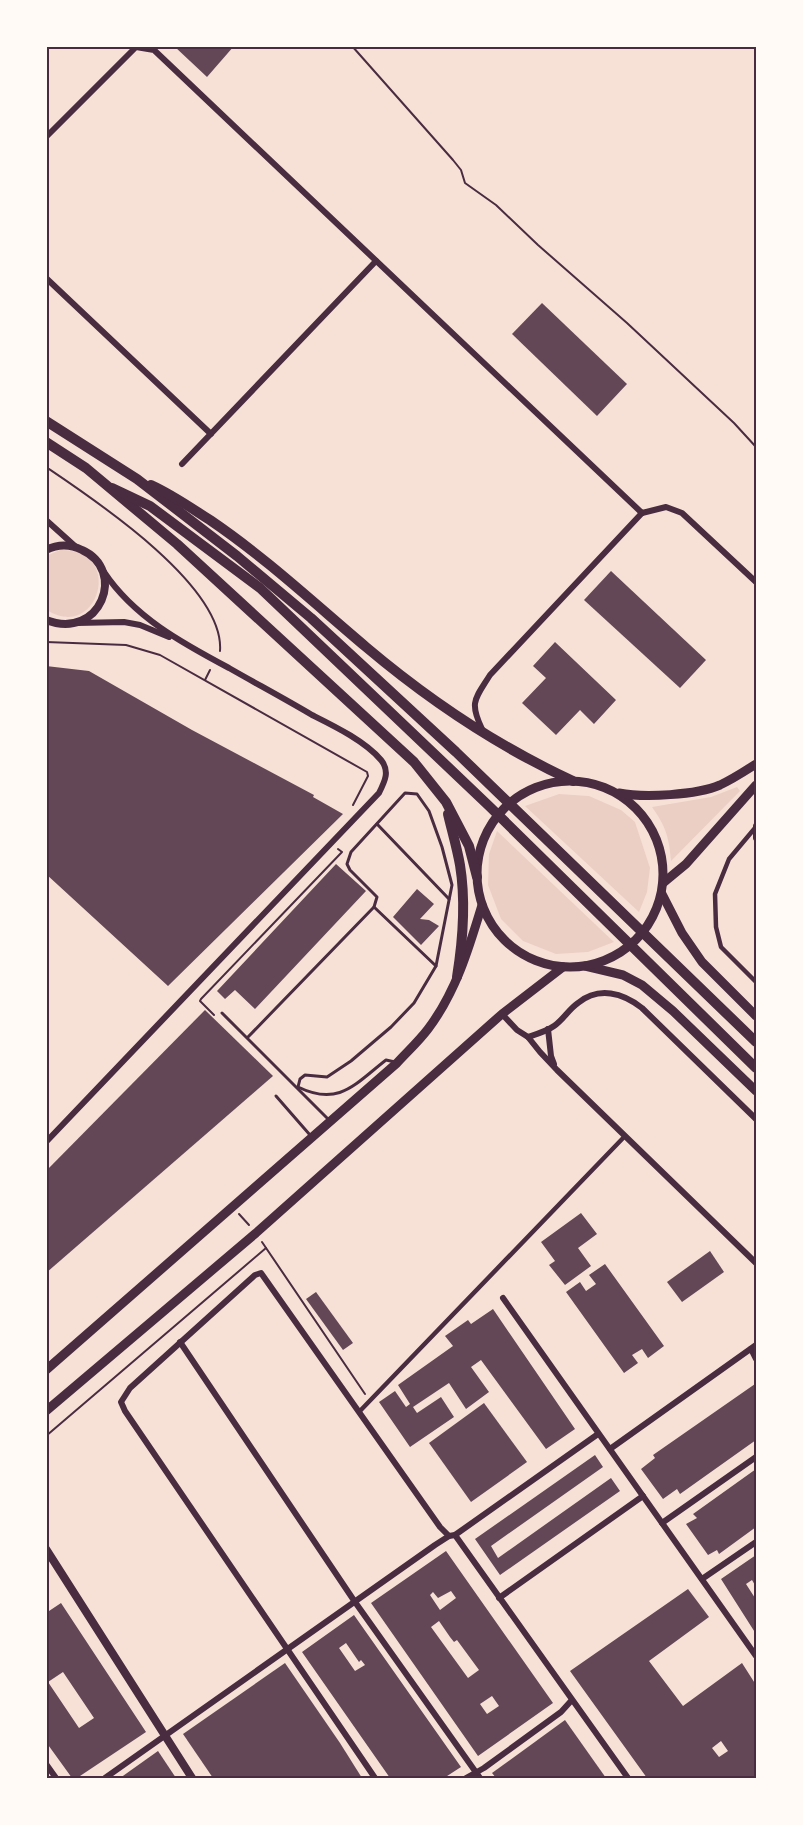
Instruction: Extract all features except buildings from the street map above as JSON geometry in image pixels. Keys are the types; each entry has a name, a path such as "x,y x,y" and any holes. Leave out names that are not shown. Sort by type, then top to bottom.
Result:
{"highway":[{"path":"46,421 137,479 237,556 311,618 456,752 756,1042"},
{"path":"46,442 112,488 177,544 406,754 446,802 469,846 477,877"},
{"path":"137,479 170,493 233,536 402,676 484,735 527,760 573,781"},
{"path":"112,488 150,506 260,588 756,1068"},
{"path":"446,802 460,865 463,898 462,945 457,977"}],"main road":[{"path":"614,792 632,805 646,821 657,840 662,862 663,883 662,894 651,922 631,944 605,960 585,966 562,967 536,961 513,948 495,928 482,905 477,877 482,844 493,821 510,803 530,790 551,783 573,781 594,784 614,792 634,796 694,792 718,786 756,764"},
{"path":"663,883 686,864 756,785"},
{"path":"662,894 682,933 702,962 756,1016"},
{"path":"46,1370 397,1063 428,1029 446,999 466,960 482,905"},
{"path":"585,966 622,975 642,985 673,1011 756,1091"},
{"path":"46,1411 256,1233 502,1014 562,967"}],"street":[{"path":"46,136 136,47 154,50 642,513"},
{"path":"182,464 376,261"},
{"path":"46,278 211,434"},
{"path":"484,735 474,714 474,700 490,675 642,513 666,507 682,513 756,582"},
{"path":"46,520 77,547 96,559 116,590 127,601 180,641"},
{"path":"46,550 65,545 77,547"},
{"path":"76,624 89,618 104,596 105,582 102,569"},
{"path":"46,620 56,624"},
{"path":"46,627 56,624 124,622 140,625 180,641 341,731 371,750 382,761 387,772 386,781 379,793 46,1142"},
{"path":"756,827 756,838"},
{"path":"756,827 729,859 715,894 716,927 721,947 756,982"},
{"path":"528,1037 555,1025 579,1001 590,996 603,992 623,996 642,1008 756,1119"},
{"path":"502,1014 756,1263"},
{"path":"548,1029 550,1056 557,1070"},
{"path":"359,1412 625,1136"},
{"path":"375,1779 125,1411 122,1402 130,1388 255,1275 261,1273 440,1527 452,1535 628,1779"},
{"path":"503,1298 756,1656"},
{"path":"180,1342 356,1602 480,1779"},
{"path":"609,1449 754,1347 756,1359"},
{"path":"105,1779 286,1650 598,1434"},
{"path":"662,1523 756,1456"},
{"path":"499,1598 643,1496"},
{"path":"702,1579 756,1542"},
{"path":"46,1550 192,1779"},
{"path":"465,1779 484,1768 561,1712 572,1701"},
{"path":"46,1764 56,1779"}],"lane":[{"path":"248,1037 374,907 377,897 350,870 347,864 351,852 405,793 417,794 429,811 442,846 452,885 436,966 414,1003 392,1027 351,1061 327,1077 305,1075 298,1087"},
{"path":"377,824 449,899"},
{"path":"374,907 436,966"},
{"path":"222,1013 298,1087 329,1121"},
{"path":"298,1087 310,1093 332,1096 345,1092 386,1060 397,1063"},
{"path":"276,1096 312,1136"}],"path":[{"path":"352,46 453,160 461,170 465,183 496,205 627,323 734,423 756,447"},
{"path":"46,467 103,505 145,538 179,573 201,600 217,627 220,650"},
{"path":"46,642 126,645 160,655 205,680 368,772 350,811"},
{"path":"205,680 210,670"},
{"path":"217,1018 200,1001 201,999 342,852"},
{"path":"233,1208 256,1233"},
{"path":"46,1436 266,1248 369,1401"}],"shaded area":[{"path":"60,550 80,553 93,563 98,577 97,592 91,605 80,614 65,617 47,610 46,556"},
{"path":"737,787 740,791 671,861 666,832 652,807 711,797"},
{"path":"559,794 589,796 621,810 635,822 650,868 647,892 639,912 525,806"},
{"path":"497,831 614,942 588,952 556,954 523,941 501,919 488,885 489,854"}]}
